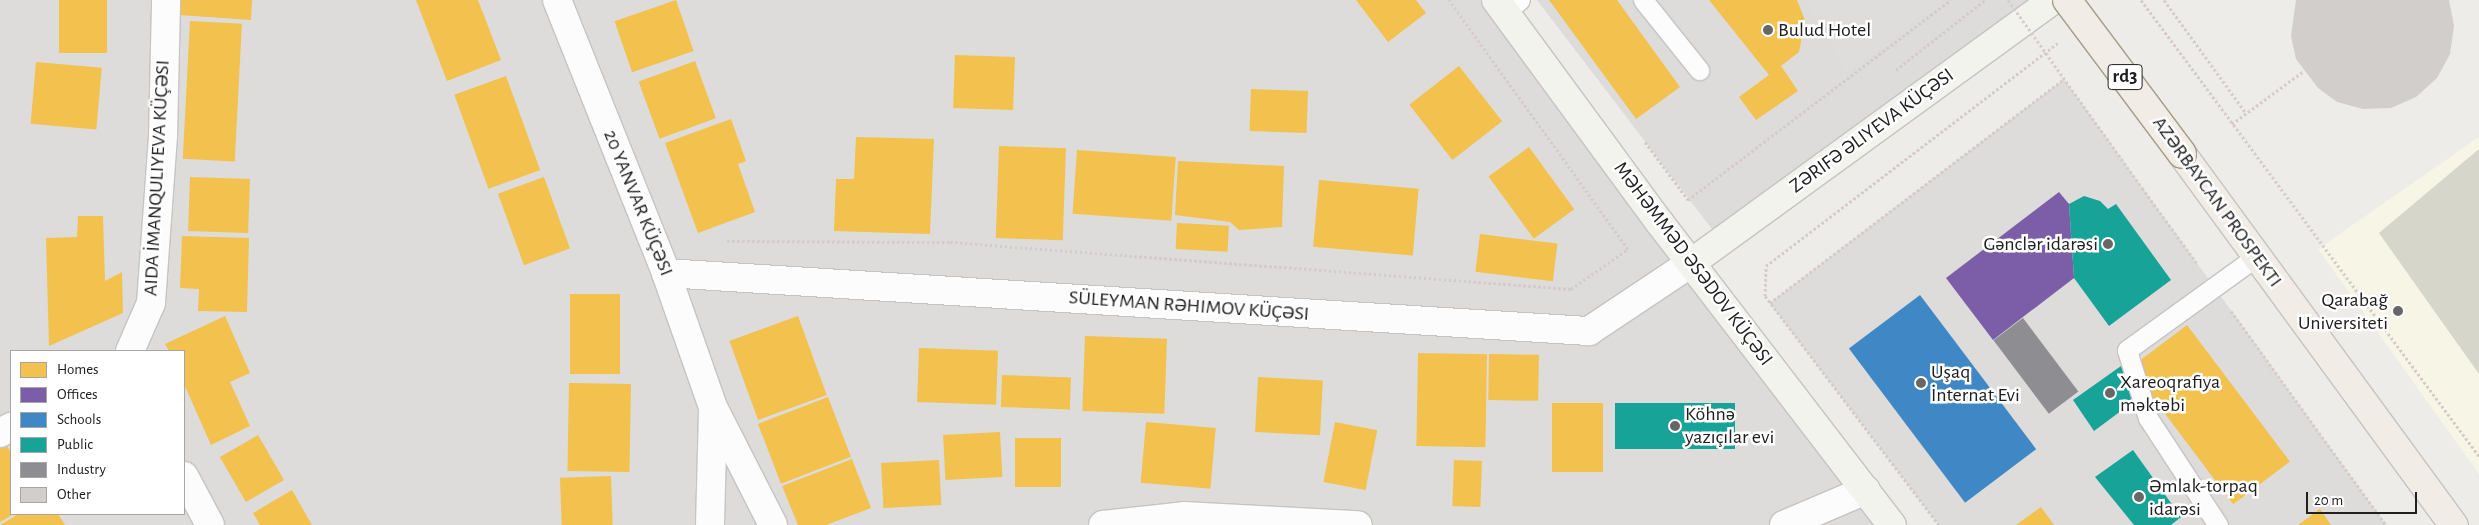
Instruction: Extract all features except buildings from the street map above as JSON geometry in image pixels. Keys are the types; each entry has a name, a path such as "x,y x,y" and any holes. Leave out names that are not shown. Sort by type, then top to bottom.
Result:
{"main road":[{"name":"AZƏRBAYCAN PROSPEKTI","path":"2067,0 2454,525"}],"street":[{"name":"AIDA İMANQULIYEVA KÜÇƏSI","path":"130,350 151,303 163,136 166,0"},
{"name":"20 YANVAR KÜÇƏSI","path":"557,0 666,273 713,407 773,525"},
{"name":"ZƏRIFƏ ƏLIYEVA KÜÇƏSI","path":"1691,263 2053,0"},
{"name":"MƏHƏMMƏD ƏSƏDOV KÜÇƏSI","path":"1507,4 1691,263 1892,525"},
{"name":"SÜLEYMAN RƏHIMOV KÜÇƏSI","path":"666,273 1589,331 1691,263"},
{"name":"20 YANVAR KÜÇƏSI","path":"710,525 713,407"},
{"path":"185,478 210,525"},
{"path":"1784,525 1866,490"},
{"path":"1103,525 1184,516 1358,525"}],"lane":[{"path":"1643,0 1699,70"},
{"path":"2218,525 2148,418 2127,350 2257,256"}],"path":[{"path":"724,241 950,242 1570,290 1628,249 1450,0"},
{"path":"1688,200 1951,0"},
{"path":"2008,0 2386,525"},
{"path":"2141,0 2479,456"},
{"path":"2164,0 2246,113"},
{"path":"1939,525 1765,296 1766,266 2067,36"},
{"path":"2232,124 2304,71"},
{"path":"1770,303 2064,78"}],"shaded area":[{"path":"0,0 1496,0 1892,525 0,525"},
{"path":"1537,0 2051,0 1721,241"},
{"path":"1804,0 1943,0 1847,72"},
{"path":"2064,79 2386,525 1939,525 1770,303"},
{"name":"Qarabağ Universiteti","path":"2479,137 2479,149 2379,233 2479,374 2479,474 2318,249"},
{"path":"2479,149 2479,374 2379,233"}],"place":[{"name":"Bulud Hotel","path":"1768,30"},
{"name":"Gənclər idarəsi","path":"2108,244"},
{"name":"Qarabağ Universiteti","path":"2398,311"},
{"name":"Uşaq İnternat Evi","path":"1921,383"},
{"name":"Xareoqrafiya məktəbi","path":"2110,393"},
{"name":"Köhnə yazıçılar evi","path":"1675,426"},
{"name":"Əmlak-torpaq idarəsi","path":"2139,497"}]}
